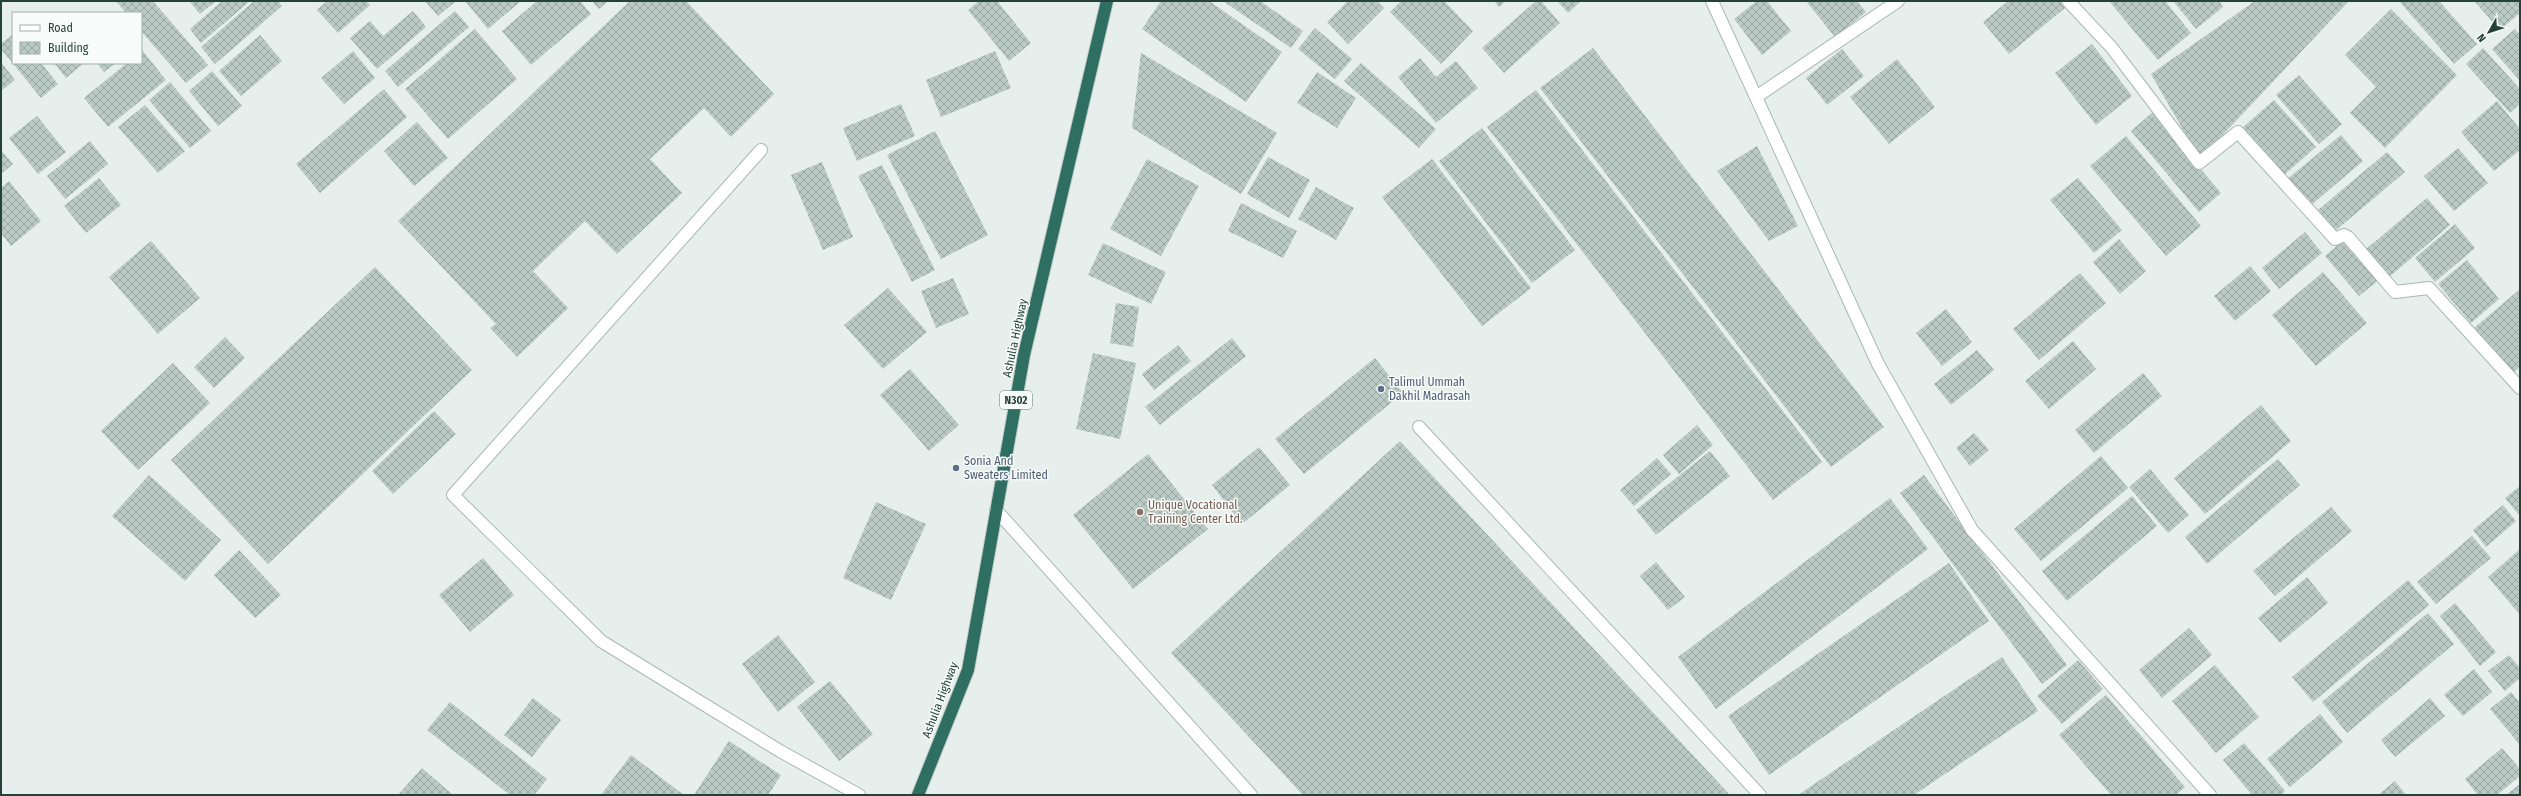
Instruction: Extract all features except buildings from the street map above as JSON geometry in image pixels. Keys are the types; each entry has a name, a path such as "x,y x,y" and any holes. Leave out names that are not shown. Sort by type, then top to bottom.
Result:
{"highway":[{"name":"Ashulia Highway","path":"918,795 968,670 1024,355 1107,1"}],"street":[{"path":"1712,1 1878,364 1972,530 2210,795"},
{"path":"1756,97 1898,1"},
{"path":"2068,1 2112,48 2199,163 2238,132 2335,239 2344,235 2348,237 2395,292 2429,288 2520,388"},
{"path":"760,150 453,495 601,641 780,751 859,795"},
{"path":"1419,427 1760,795"},
{"path":"996,510 1251,795"}],"place":[{"name":"Talimul Ummah Dakhil Madrasah","path":"1381,389"},
{"name":"Sonia And Sweaters Limited","path":"956,468"},
{"name":"Unique Vocational Training Center Ltd.","path":"1140,512"}]}
